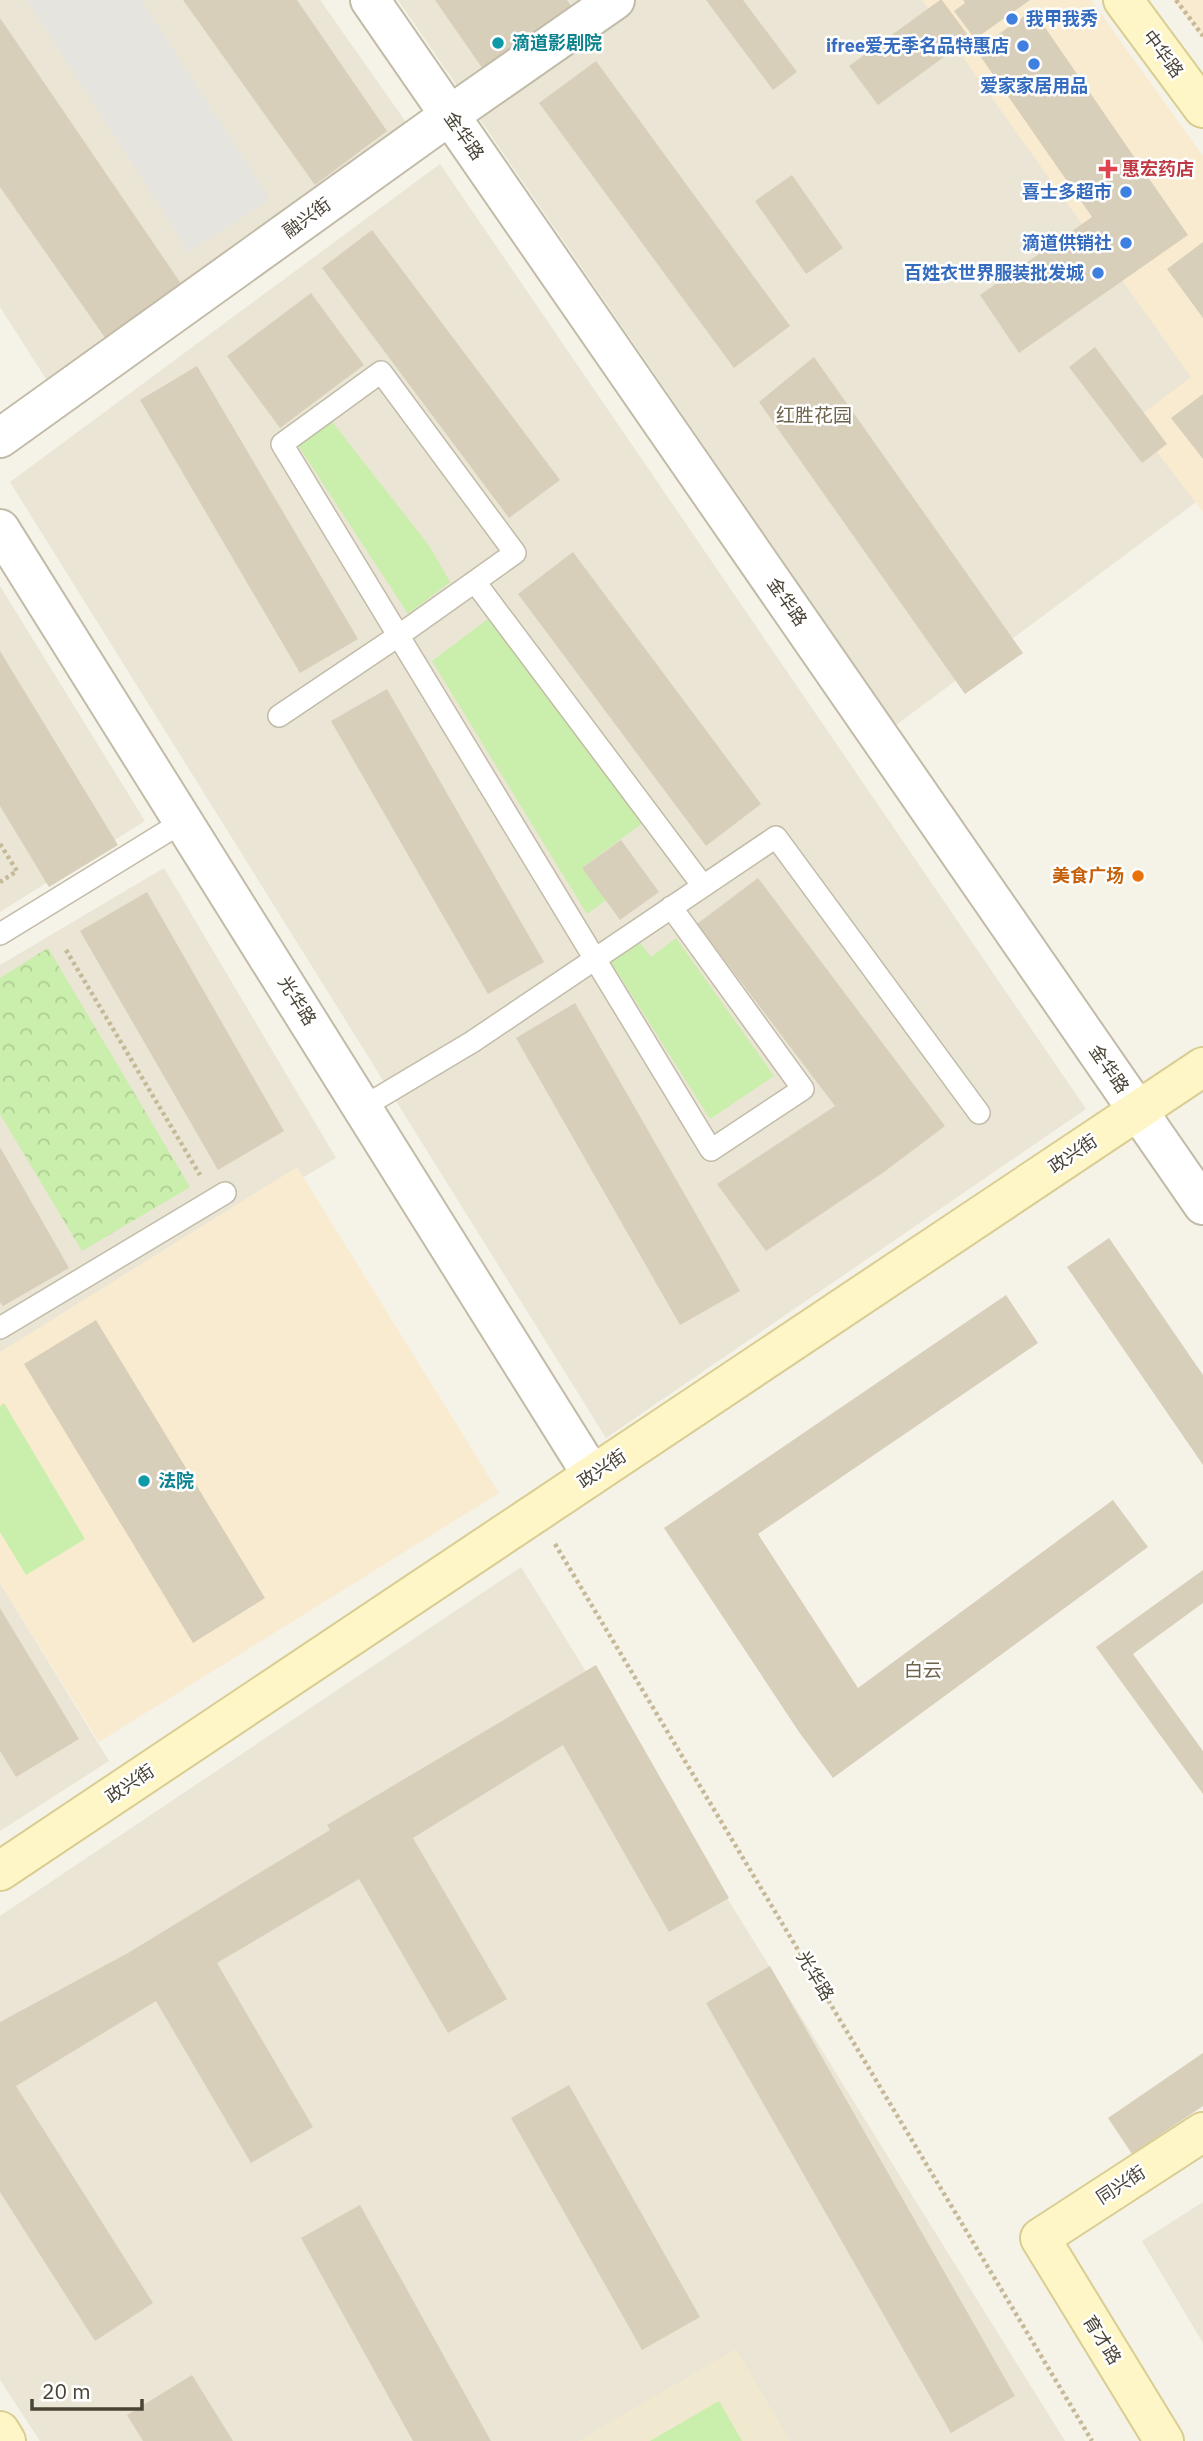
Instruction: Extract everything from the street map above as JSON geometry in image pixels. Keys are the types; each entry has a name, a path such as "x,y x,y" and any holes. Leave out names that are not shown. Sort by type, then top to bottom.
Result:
{"street":[{"name":"金华路","path":"370,0 1203,1205"},
{"name":"融兴街","path":"0,438 615,0"},
{"name":"中华路","path":"1123,0 1197,89"},
{"name":"光华路","path":"0,529 592,1475"},
{"name":"政兴街","path":"0,1871 1203,1067"},
{"name":"同兴街","path":"1040,2238 1203,2132"},
{"name":"育才路","path":"1040,2238 1164,2441"},
{"path":"0,2431 6,2441"}],"lane":[{"path":"279,716 398,636 515,553 381,372 282,444 398,636 711,1150 803,1090 671,907"},
{"path":"475,582 703,886"},
{"path":"0,934 184,821"},
{"path":"363,1107 472,1042 776,837 979,1113"},
{"path":"0,1328 220,1196"}],"path":[{"path":"1176,0 1203,36"},
{"path":"0,844 17,872 0,882"},
{"path":"66,950 220,1196"},
{"name":"光华路","path":"537,1513 1092,2441"}],"shaded area":[{"path":"0,0 320,0 408,125 48,382 0,307"},
{"path":"27,0 141,0 270,199 189,252"},
{"path":"398,0 1068,0 1203,195 1203,497 896,725"},
{"path":"922,0 1091,0 1203,156 1203,512 1133,421 1191,377"},
{"path":"1174,0 1203,0 1203,38"},
{"path":"440,164 1086,1109 606,1438 10,482"},
{"path":"0,586 145,821 0,912"},
{"path":"164,868 336,1158 0,1355 0,965"},
{"path":"297,1167 499,1493 99,1742 0,1583 0,1352"},
{"path":"521,1567 1065,2441 40,2441 0,2380 0,1916"},
{"path":"0,1583 109,1761 0,1831"},
{"path":"1203,2202 1203,2343 1142,2241"},
{"path":"736,2349 790,2441 578,2441"}],"green space":[{"path":"330,419 430,547 450,582 408,614 298,445"},
{"path":"492,616 644,822 583,867 606,900 587,914 432,661"},
{"path":"676,938 774,1076 710,1119 611,962 640,943 651,957"},
{"path":"48,948 190,1187 82,1251 0,1114 0,978"},
{"path":"4,1403 85,1539 26,1575 0,1532 0,1406"},
{"path":"719,2401 742,2441 650,2441"}],"building":[{"path":"183,0 297,0 387,131 315,185"},
{"name":"滴道影剧院","path":"435,0 567,0 576,12 487,75"},
{"path":"706,0 743,0 797,72 773,90"},
{"path":"940,0 970,38 878,105 849,66"},
{"path":"963,0 1030,0 975,39 954,11 965,3"},
{"path":"1033,10 1188,235 1019,353 980,295 1092,217 976,50"},
{"path":"0,18 184,288 108,342 0,187"},
{"path":"596,61 790,326 734,368 539,103"},
{"path":"792,175 843,248 806,274 755,201"},
{"path":"372,230 560,480 509,518 322,268"},
{"path":"1203,242 1203,318 1167,269"},
{"path":"311,293 364,365 280,428 227,356"},
{"path":"1095,347 1167,444 1142,463 1069,367"},
{"path":"814,357 1023,653 965,694 759,402"},
{"path":"197,366 358,639 300,673 140,400"},
{"path":"1203,394 1203,459 1171,418"},
{"path":"573,552 761,804 706,846 518,594"},
{"path":"0,651 118,845 49,887 0,806"},
{"path":"387,689 544,962 488,994 331,721"},
{"path":"621,840 659,892 620,920 582,868"},
{"path":"758,878 945,1126 884,1172 766,1251 717,1184 835,1106 697,924"},
{"path":"147,892 284,1131 218,1170 80,931"},
{"path":"575,1003 740,1291 680,1325 516,1038"},
{"path":"0,1147 69,1268 3,1306 0,1302"},
{"path":"1109,1238 1203,1375 1203,1465 1067,1267"},
{"path":"1006,1295 1038,1343 758,1534 858,1688 1113,1500 1148,1547 833,1778 799,1732 664,1528"},
{"name":"法院","path":"96,1320 265,1598 193,1643 24,1364"},
{"path":"1203,1570 1203,1603 1133,1654 1203,1751 1203,1794 1096,1647"},
{"path":"0,1608 79,1739 16,1777 0,1751"},
{"path":"596,1665 729,1898 669,1932 563,1745 413,1838 507,1999 448,2033 359,1879 217,1963 313,2127 251,2163 156,2001 16,2086 153,2303 95,2341 0,2192 0,2022 128,1953 330,1830 327,1825"},
{"path":"770,1966 1015,2396 951,2433 706,2003"},
{"path":"1203,2053 1203,2106 1132,2154 1108,2118"},
{"path":"569,2085 700,2317 642,2350 511,2118"},
{"path":"360,2205 491,2441 413,2441 301,2238"},
{"path":"192,2375 233,2441 143,2441 127,2415"}],"place":[{"name":"我甲我秀","path":"1012,19"},
{"name":"滴道影剧院","path":"498,43"},
{"name":"ifree爱无季名品特惠店","path":"1023,46"},
{"name":"爱家家居用品","path":"1034,64"},
{"name":"惠宏药店","path":"1108,169"},
{"name":"喜士多超市","path":"1126,192"},
{"name":"滴道供销社","path":"1126,243"},
{"name":"百姓衣世界服装批发城","path":"1098,273"},
{"name":"美食广场","path":"1138,876"},
{"name":"法院","path":"144,1481"}],"district":[{"name":"红胜花园","path":"814,415"},
{"name":"白云","path":"923,1670"}]}
